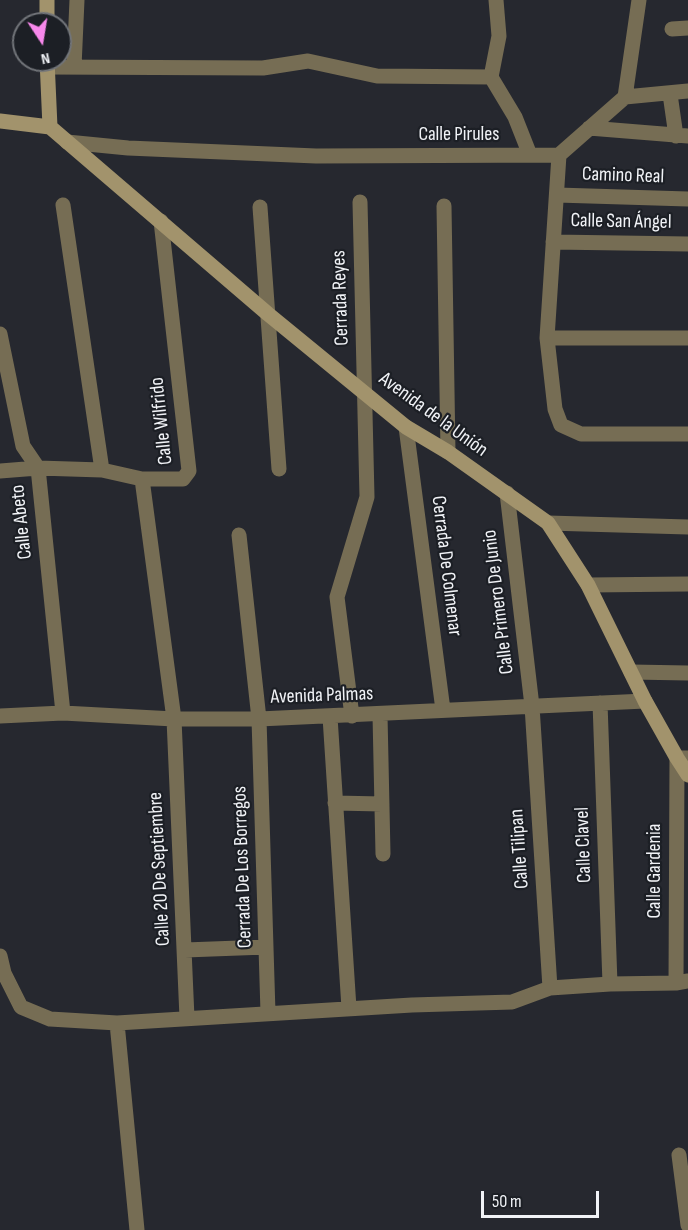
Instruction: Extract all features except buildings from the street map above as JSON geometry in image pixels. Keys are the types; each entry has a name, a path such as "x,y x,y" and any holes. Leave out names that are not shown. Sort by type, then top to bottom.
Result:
{"main road":[{"path":"0,121 50,127 47,72"},
{"name":"Avenida de la Unión","path":"50,127 268,314 406,427 448,452 548,523 588,585 645,701 682,758 688,774"}],"street":[{"path":"77,0 74,67 263,68 308,61 376,76 491,78"},
{"path":"496,0 499,36 491,78 515,117 530,155"},
{"path":"625,97 639,0"},
{"path":"672,29 688,28"},
{"path":"688,91 625,97 559,155 548,338 555,409 561,425 581,434 688,434"},
{"path":"589,128 682,136 670,94"},
{"name":"Calle Pirules","path":"67,142 128,148 316,156 559,155"},
{"name":"Camino Real","path":"557,195 688,199"},
{"name":"Cerrada Reyes","path":"352,716 337,597 367,497 360,202"},
{"path":"63,205 102,470"},
{"path":"444,206 448,452"},
{"path":"260,207 279,470"},
{"name":"Calle Wilfrido","path":"161,221 189,471 183,479 142,479 174,719"},
{"name":"Calle San Ángel","path":"553,242 688,244"},
{"name":"Calle Abeto","path":"0,334 23,446 38,468 63,713"},
{"path":"548,338 688,338"},
{"name":"Cerrada De Colmenar","path":"406,427 443,710"},
{"path":"0,471 38,468 102,470 142,479"},
{"name":"Calle Primero De Junio","path":"507,493 532,706"},
{"path":"548,523 688,527"},
{"name":"Cerrada De Los Borregos","path":"239,535 259,719 268,1014"},
{"path":"588,585 688,584"},
{"path":"631,672 688,673"},
{"name":"Avenida Palmas","path":"0,716 63,713 174,719 259,719 645,701"},
{"name":"Calle Clavel","path":"600,703 610,984"},
{"name":"Calle Tilipan","path":"532,706 550,988"},
{"path":"380,715 383,854"},
{"path":"330,717 349,1008"},
{"name":"Calle 20 De Septiembre","path":"174,719 187,1018"},
{"name":"Calle Gardenia","path":"682,758 682,982"},
{"path":"335,803 382,804"},
{"path":"185,950 266,947"},
{"path":"0,956 4,973 21,1007 50,1019 117,1023 349,1008 512,1002 550,988 682,982"},
{"path":"117,1023 137,1230"},
{"path":"680,1155 688,1225"}]}
